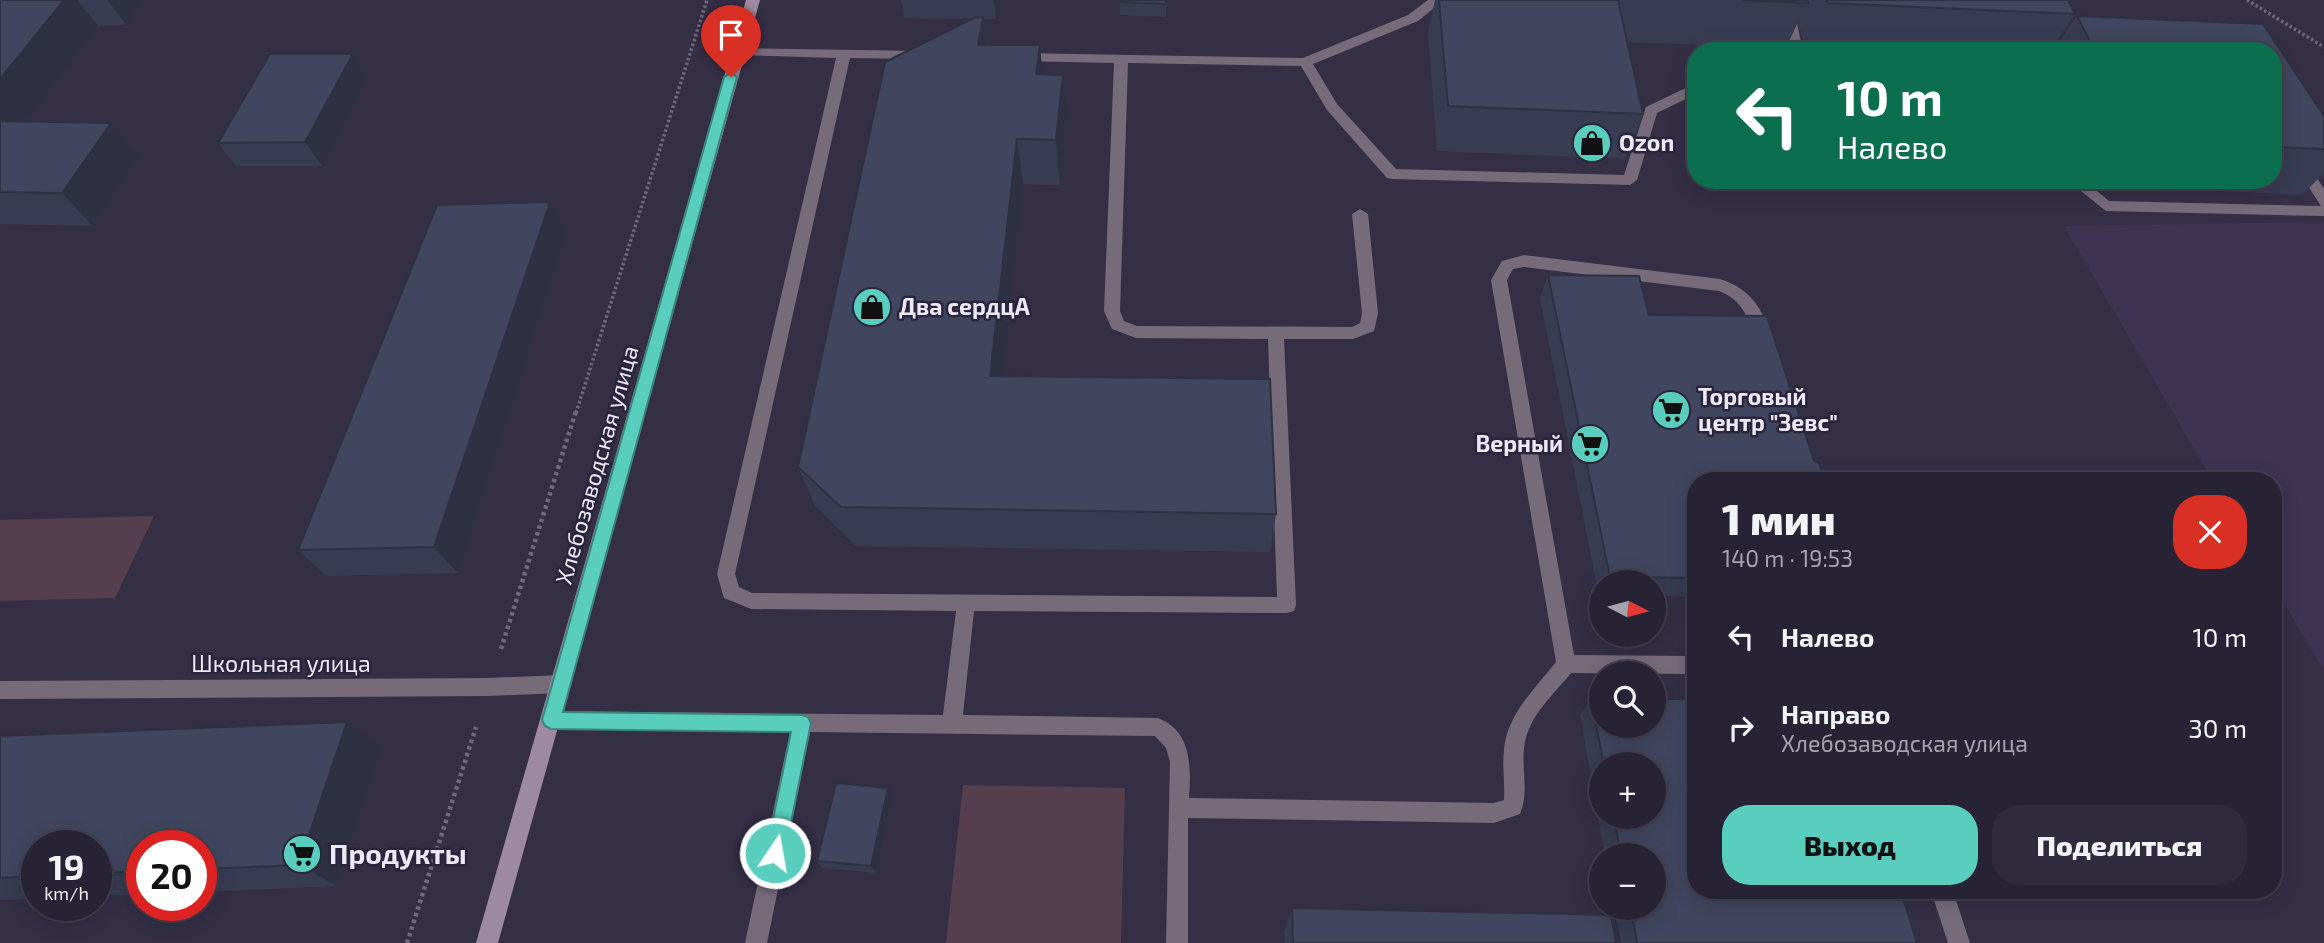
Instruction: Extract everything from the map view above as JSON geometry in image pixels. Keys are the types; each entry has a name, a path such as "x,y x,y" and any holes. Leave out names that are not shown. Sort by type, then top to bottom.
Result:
{"main road":[{"name":"Хлебозаводская улица","path":"487,943 753,0"}],"street":[{"path":"1010,57 1306,62 1413,18 1437,0"},
{"path":"1785,0 1794,42"},
{"path":"738,51 941,55"},
{"path":"844,53 726,574 731,592 751,601 1287,605 1276,333"},
{"path":"1121,60 1112,311 1118,325 1136,332 1353,333 1368,327 1370,313 1360,214"},
{"path":"1306,62 1332,107 1392,174 1630,180 1651,110 1687,92"},
{"path":"2295,156 2324,201"},
{"path":"2085,189 2106,206 2324,211"},
{"path":"1178,808 1494,813 1513,807 1516,790 1513,764 1515,740 1523,720 1566,664 1499,280 1508,265 1524,261 1720,285 1738,291 1756,311 1768,350"},
{"path":"952,724 966,603"},
{"path":"1566,664 1687,665"},
{"name":"Школьная улица","path":"0,690 488,687 562,684"},
{"path":"551,720 1158,727 1171,733 1179,748 1177,943"},
{"path":"756,943 802,723"},
{"path":"1945,899 1959,943"}],"path":[{"path":"407,943 707,0"},
{"path":"2247,0 2324,47"}],"shaded area":[{"path":"2324,222 2324,671 2282,599 2282,472 2208,472 2064,226"},
{"path":"154,516 115,598 0,601 0,520"},
{"path":"963,785 1125,788 1121,943 946,943"}],"building":[{"path":"0,0 64,0 0,79"},
{"path":"1166,0 1166,4 1120,2"},
{"path":"1439,0 1618,0 1643,114 1448,106"},
{"path":"1743,0 1807,0 1808,3"},
{"path":"1827,0 2068,0 2075,14 1828,3"},
{"path":"2077,16 2263,24 2275,42 2090,42"},
{"path":"976,17 983,18 978,45 1040,45 1036,74 1063,75 1056,140 1017,139 990,376 1270,379 1276,514 841,507 798,467 885,62"},
{"path":"2282,53 2324,116 2324,149 2282,147"},
{"path":"270,54 353,54 305,142 218,143"},
{"path":"0,121 111,123 62,193 0,192"},
{"path":"550,202 434,547 298,550 437,205"},
{"name":"Торговый центр \"Зевс\"","path":"1548,275 1639,276 1649,315 1767,316 1814,461 1819,463 1822,472 1687,472 1687,578 1666,578 1666,570 1609,570"},
{"path":"1666,699 1687,699 1687,899 1903,899 1917,943 1637,943 1633,920 1666,920 1666,843 1619,843 1616,829 1666,829 1666,752 1601,752 1599,738 1666,738"},
{"path":"347,722 299,865 217,868 217,830 126,830 126,872 112,872 112,830 21,830 21,877 0,878 0,736"},
{"path":"836,783 888,788 871,866 817,861"},
{"path":"1292,908 1589,915 1589,920 1612,920 1616,943 1293,943"}],"place":[{"name":"Ozon","path":"1592,143"},
{"name":"Два сердцА","path":"872,307"},
{"name":"Торговый центр \"Зевс\"","path":"1671,410"},
{"name":"Верный","path":"1590,444"},
{"name":"Продукты","path":"302,854"}],"route":[{"path":"731,77 551,720 802,723 775,853"}]}
